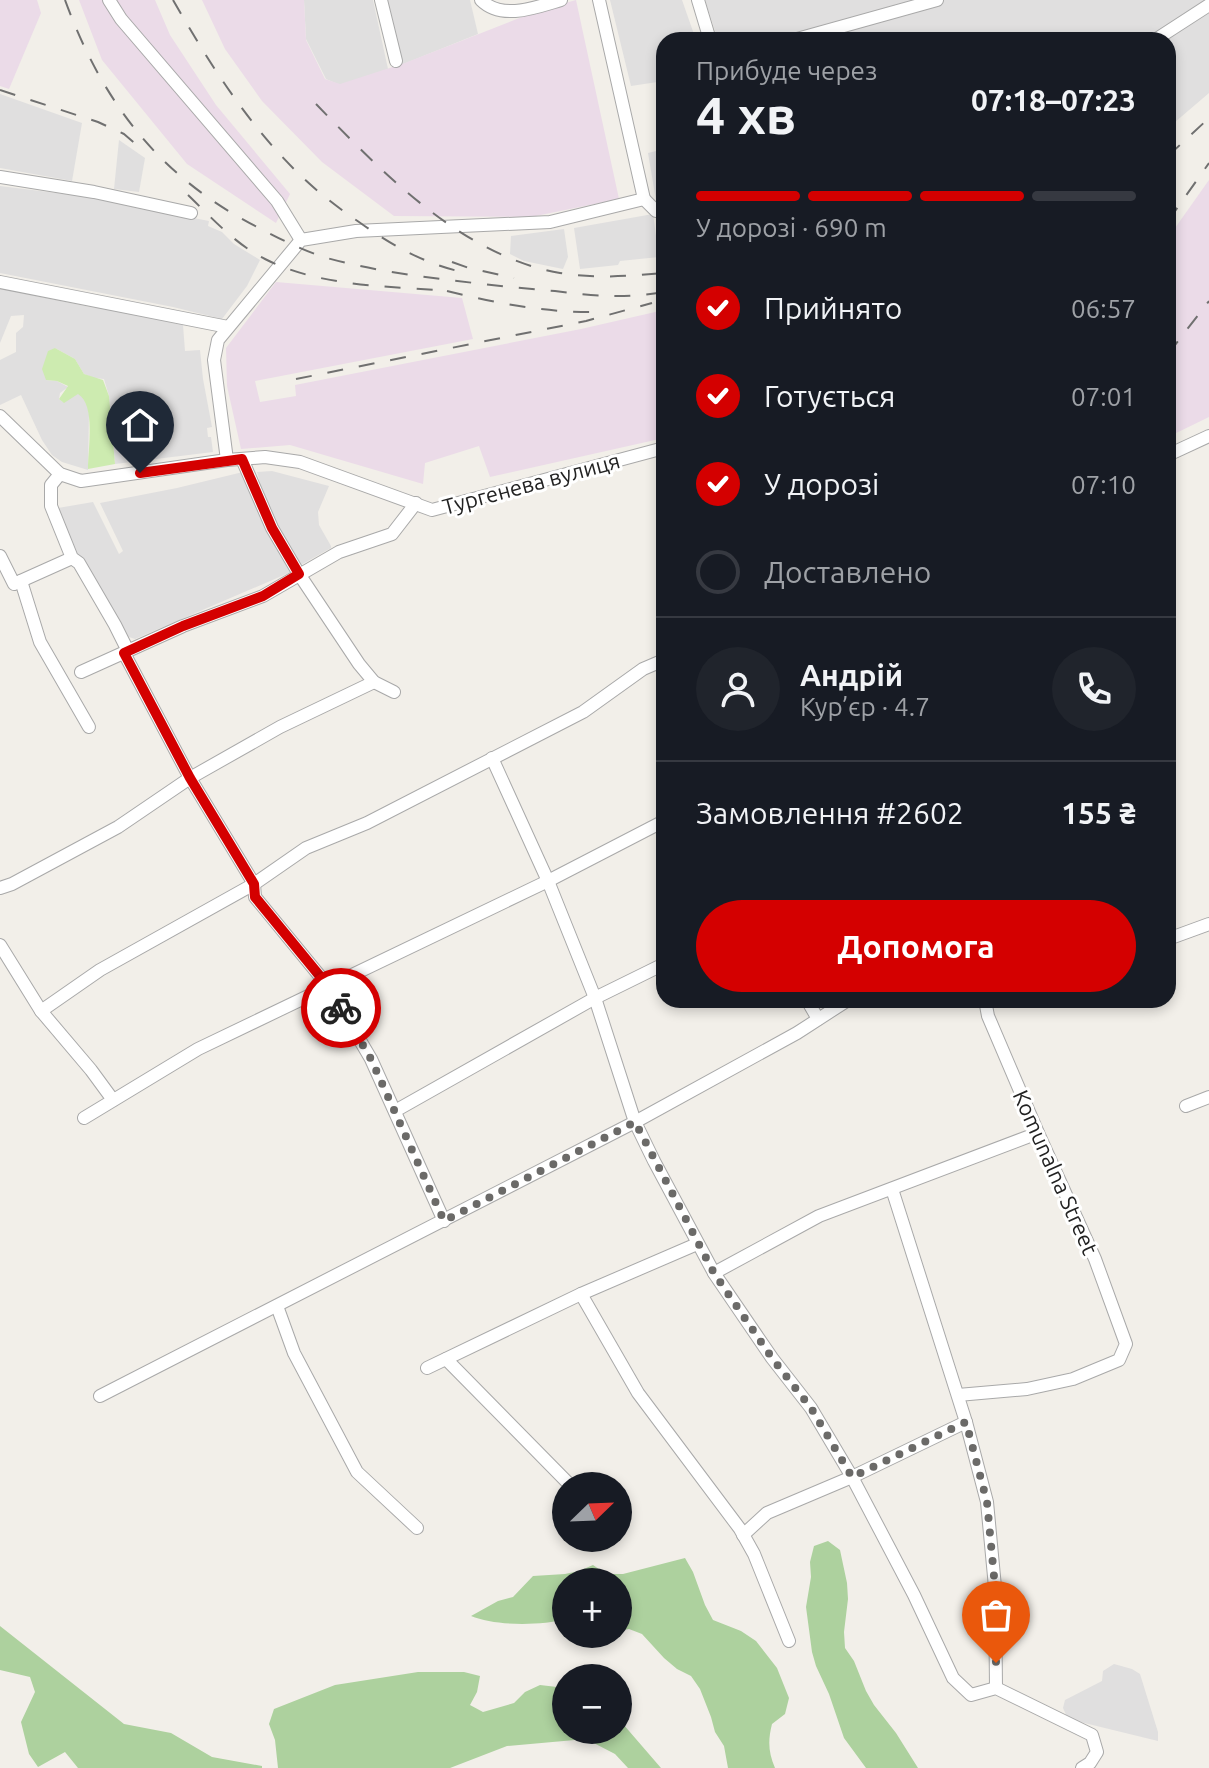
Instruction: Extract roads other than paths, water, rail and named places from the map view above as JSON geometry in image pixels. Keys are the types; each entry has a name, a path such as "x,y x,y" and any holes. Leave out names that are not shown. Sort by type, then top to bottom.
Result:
{"street":[{"path":"109,0 121,19 277,201 301,240"},
{"path":"381,0 396,61"},
{"path":"481,0 488,7 502,10 525,10 561,0"},
{"path":"599,0 644,199 656,211"},
{"path":"698,0 708,32"},
{"path":"822,32 937,0"},
{"path":"1167,32 1209,5"},
{"path":"0,177 94,192 191,213"},
{"path":"227,460 214,360 218,340 301,240 356,231 550,222 644,199"},
{"path":"0,282 228,327"},
{"path":"0,416 60,474 51,485 51,506 72,558 79,563 115,625 190,778 254,884 255,897 328,986 371,1059 444,1221"},
{"path":"1176,451 1209,436"},
{"name":"Тургенева вулиця","path":"60,474 81,481 265,457 300,462 432,510 656,450"},
{"path":"242,459 272,528 299,574 359,664 374,682 394,692"},
{"path":"81,672 183,626 263,596 339,552 392,534 416,503"},
{"path":"0,556 14,584 72,558"},
{"path":"21,581 40,642 89,727"},
{"path":"41,1011 100,970 254,884 306,848 367,823 583,712 643,669 656,663"},
{"path":"0,888 118,827 190,778 280,727 374,682"},
{"path":"492,758 548,881 595,998 635,1122 697,1244 767,1350 811,1408 852,1477 914,1595 953,1678 971,1695 996,1688 1092,1735 1097,1752 1090,1763 1082,1768"},
{"path":"84,1118 198,1049 548,881 656,825"},
{"path":"1176,936 1209,924"},
{"path":"0,945 41,1011 113,1100"},
{"path":"395,1111 595,998 656,968"},
{"path":"812,1008 818,1019"},
{"path":"100,1396 635,1122 797,1033 835,1008"},
{"name":"Komunalna Street","path":"958,1395 1027,1389 1073,1379 1119,1360 1126,1344 1095,1259 986,1008"},
{"path":"1186,1106 1209,1097"},
{"path":"714,1273 819,1216 1038,1133"},
{"path":"892,1189 958,1395 987,1502 995,1587 996,1688"},
{"path":"427,1368 581,1294 697,1244"},
{"path":"581,1294 638,1393 743,1535 754,1554 789,1641"},
{"path":"277,1306 294,1353 357,1472 417,1528"},
{"path":"446,1359 557,1472"},
{"path":"743,1535 767,1513 852,1477 966,1422"}],"railway":[{"path":"65,0 98,73 140,135 194,187 225,209 285,241 327,258 424,277 597,295 656,293"},
{"path":"173,0 245,112 304,179 343,211 395,246 434,264 462,272"},
{"path":"0,90 98,122 124,134 139,147"},
{"path":"316,104 396,183 457,230 490,249 524,264 573,275 656,273"},
{"path":"1176,149 1209,118"},
{"path":"1176,210 1209,163"},
{"path":"188,195 244,246 286,268 355,284 448,291"},
{"path":"452,262 514,278"},
{"path":"447,291 521,306 597,312"},
{"path":"1176,344 1209,301"},
{"path":"296,379 586,321 652,303"}]}
